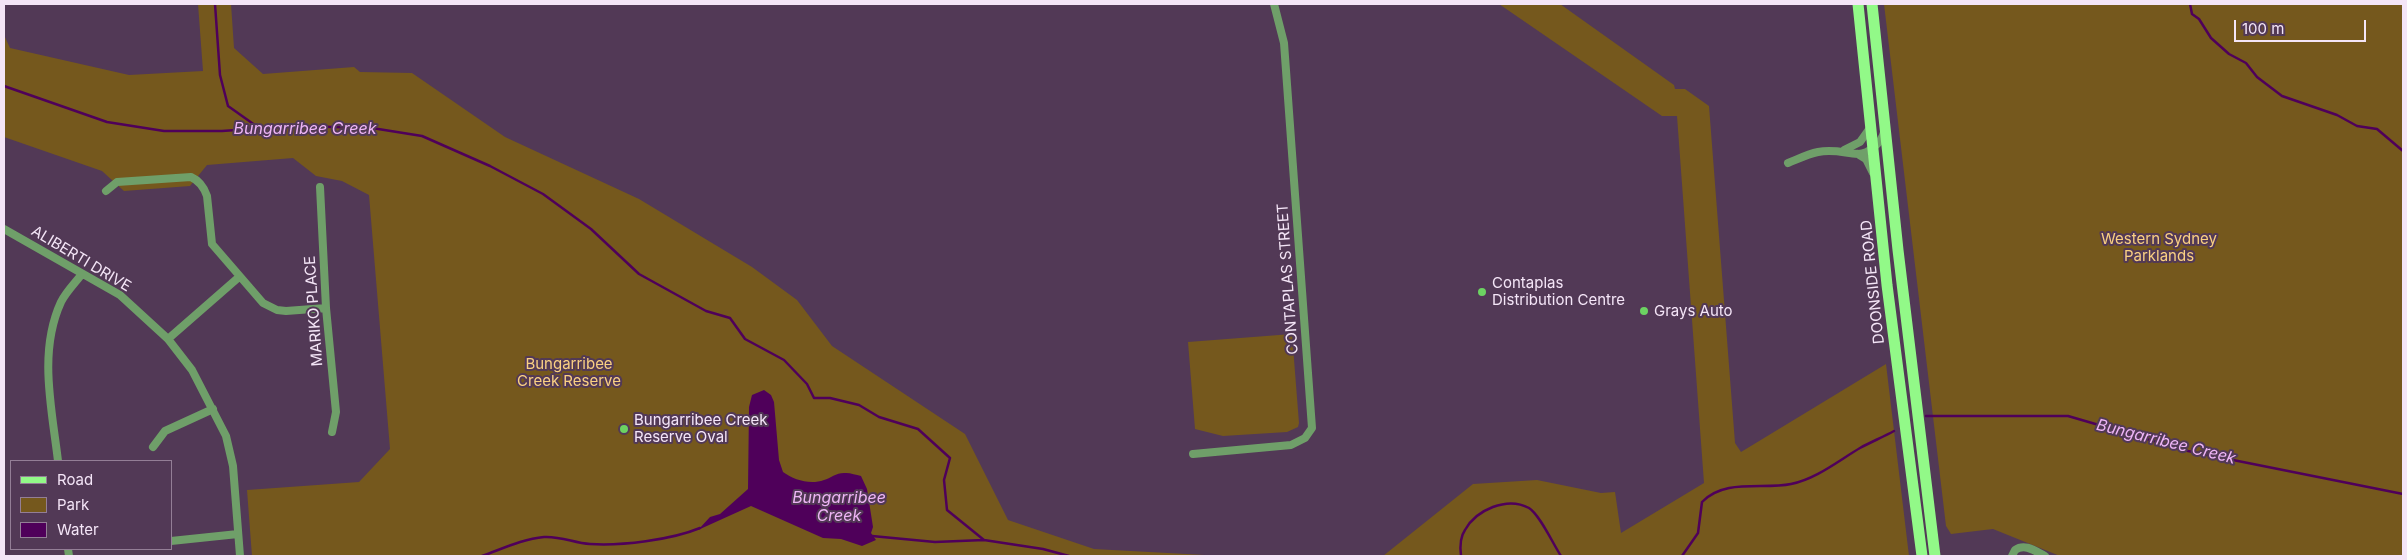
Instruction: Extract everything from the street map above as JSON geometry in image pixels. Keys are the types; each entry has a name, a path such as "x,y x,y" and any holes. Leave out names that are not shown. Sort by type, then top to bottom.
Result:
{"main road":[{"name":"DOONSIDE ROAD","path":"1858,4 1872,122 1887,285 1922,556"},
{"name":"DOONSIDE ROAD","path":"1872,4 1935,556"}],"street":[{"name":"CONTAPLAS STREET","path":"1193,454 1291,446 1305,438 1312,428 1284,43 1274,4"},
{"path":"1844,150 1865,137 1872,122"},
{"path":"1858,154 1874,146 1883,136 1885,127"},
{"path":"1788,163 1818,152 1844,150 1858,154 1866,159 1877,182"},
{"path":"106,190 117,182 191,177 205,189 212,244 263,303 277,310 326,308"},
{"name":"MARIKO PLACE","path":"320,187 326,308 336,412 332,432"},
{"name":"ALIBERTI DRIVE","path":"4,229 120,295 168,339 192,370 226,436 232,466 240,556"},
{"path":"58,460 49,377 50,334 62,300 82,274"},
{"path":"168,339 239,277"},
{"path":"153,447 165,431 213,409"},
{"path":"172,541 238,534"},
{"path":"2012,556 2015,550 2023,547 2033,549 2045,556"}],"green space":[{"name":"Bungarribee Creek Reserve","path":"198,4 231,4 234,48 263,74 354,67 360,72 412,73 505,137 639,199 752,267 797,300 832,346 965,434 1008,520 1094,549 1223,556 252,556 247,490 359,482 390,449 369,195 342,181 316,176 293,158 207,165 190,186 124,191 102,171 4,137 4,35 10,48 129,75 203,71"},
{"path":"1499,4 1560,4 1674,85 1675,89 1685,89 1709,106 1735,443 1741,452 1886,364 1909,556 1383,556 1473,484 1537,480 1601,493 1615,492 1621,533 1704,483 1677,116 1662,116"},
{"name":"Western Sydney Parklands","path":"1884,4 2403,4 2403,556 2060,556 1993,529 1951,534 1946,526"},
{"path":"1292,334 1298,427 1287,432 1223,436 1195,429 1188,342"}],"water":[{"name":"Bungarribee Creek","path":"764,390 771,395 774,402 779,460 783,472 808,482 827,479 843,473 861,476 867,489 873,527 871,533 876,540 862,546 841,539 823,538 751,506 698,530 710,517 720,514 748,489 749,407 752,395"}],"waterway":[{"path":"215,4 220,75 228,106 259,128"},
{"path":"2190,4 2192,14 2199,19 2211,38 2229,54 2246,63 2257,77 2282,96 2337,115 2357,126 2377,129 2403,151"},
{"name":"Bungarribee Creek","path":"4,86 107,122 164,131 222,131 294,126 372,128 422,136 490,166 543,194 591,229 639,274 706,311 730,318 745,339 784,360 807,384 814,398 830,398 859,405 879,417 918,429 950,458 944,480 947,510 984,540 1043,549 1069,556"},
{"name":"Bungarribee Creek","path":"1926,416 2068,416 2188,451 2403,494"},
{"name":"Bungarribee Creek","path":"1682,556 1698,533 1702,502 1711,495 1733,487 1780,486 1800,482 1818,474 1860,448 1894,431"},
{"name":"Bungarribee Creek","path":"1461,556 1462,536 1470,523 1484,511 1502,504 1520,505 1529,508 1542,523 1561,556"},
{"path":"482,556 536,538 556,538 590,544 616,544 661,539 700,528"},
{"path":"872,536 935,542 984,540"}],"place":[{"name":"Contaplas Distribution Centre","path":"1482,292"},
{"name":"Grays Auto","path":"1644,311"},
{"name":"Bungarribee Creek Reserve Oval","path":"624,429"}]}
